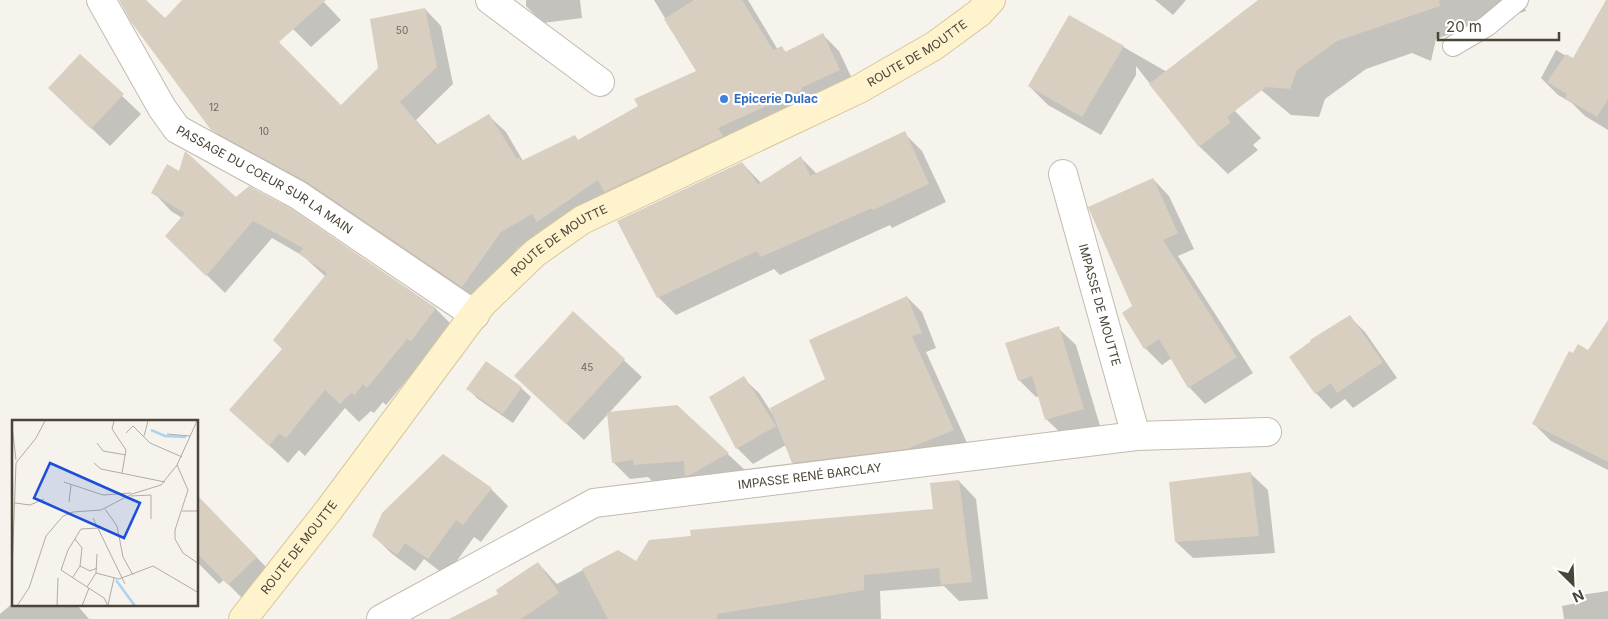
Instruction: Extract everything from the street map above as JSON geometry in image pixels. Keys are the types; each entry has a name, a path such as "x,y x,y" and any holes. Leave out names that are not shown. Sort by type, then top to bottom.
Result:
{"main road":[{"name":"ROUTE DE MOUTTE","path":"243,619 328,511 482,304 535,253 582,220 859,89 934,46 979,13 991,0"}],"street":[{"name":"PASSAGE DU COEUR SUR LA MAIN","path":"101,0 162,108 177,129 298,195 475,315"},
{"path":"490,0 600,82"},
{"name":"IMPASSE DE MOUTTE","path":"1063,174 1136,436"},
{"name":"IMPASSE RENÉ BARCLAY","path":"381,619 594,503 1136,436 1267,432"}],"lane":[{"path":"1453,46 1487,26 1518,0"}],"building":[{"path":"119,0 146,0 165,18 182,0 326,0 279,42 341,105 378,68 370,19 425,8 437,67 400,102 436,145 489,114 517,159 519,157 521,161 575,135 578,140 638,106 634,99 696,71 664,19 694,0 742,0 773,50 782,46 785,52 823,33 840,70 801,88 802,90 718,128 723,136 604,192 598,180 537,222 532,214 501,232 462,287 307,182 211,130 131,22"},
{"path":"1258,0 1439,0 1440,6 1337,41 1297,70 1290,89 1266,87 1227,117 1231,122 1199,147 1149,84"},
{"path":"1606,0 1608,0 1608,99 1597,117 1565,98 1567,94 1547,82 1566,54 1573,58"},
{"path":"1069,15 1124,46 1082,117 1028,86"},
{"path":"80,54 124,94 91,129 48,88"},
{"path":"905,131 929,184 873,210 872,208 761,257 757,251 657,298 617,221 742,162 758,184 801,156 810,176"},
{"path":"185,151 236,197 249,186 290,208 436,308 411,341 407,339 367,388 363,384 355,395 351,393 340,404 325,390 286,438 279,433 269,446 229,410 282,349 273,340 327,273 299,254 303,248 253,221 206,276 165,236 185,213 151,193 167,164 179,171"},
{"path":"1153,178 1178,233 1163,240 1237,357 1188,388 1159,339 1144,349 1122,313 1132,306 1088,207"},
{"path":"907,296 922,333 912,336 954,430 907,449 792,463 770,408 825,379 809,340"},
{"path":"573,311 625,359 566,424 514,376"},
{"path":"1350,315 1383,362 1337,393 1331,383 1315,394 1289,357 1310,340"},
{"path":"1608,320 1608,462 1532,424 1569,351 1573,353 1578,344 1588,350"},
{"path":"1059,326 1084,409 1045,420 1032,376 1018,381 1005,343"},
{"path":"486,361 522,387 503,414 466,389"},
{"path":"744,376 776,426 736,449 709,397"},
{"path":"677,405 729,453 685,476 684,461 634,465 633,460 612,463 607,412"},
{"path":"443,454 492,488 463,525 456,520 428,559 405,543 397,555 372,536 382,513"},
{"path":"1251,472 1259,536 1175,542 1169,482"},
{"path":"959,480 972,582 941,585 939,568 864,575 864,590 717,614 717,619 608,619 582,569 618,550 636,561 649,540 691,536 690,530 933,509 930,483"},
{"path":"199,497 257,557 228,585 199,555"},
{"path":"538,562 559,593 521,619 449,619 498,594 496,590"}],"place":[{"name":"Epicerie Dulac","path":"724,99"}]}
